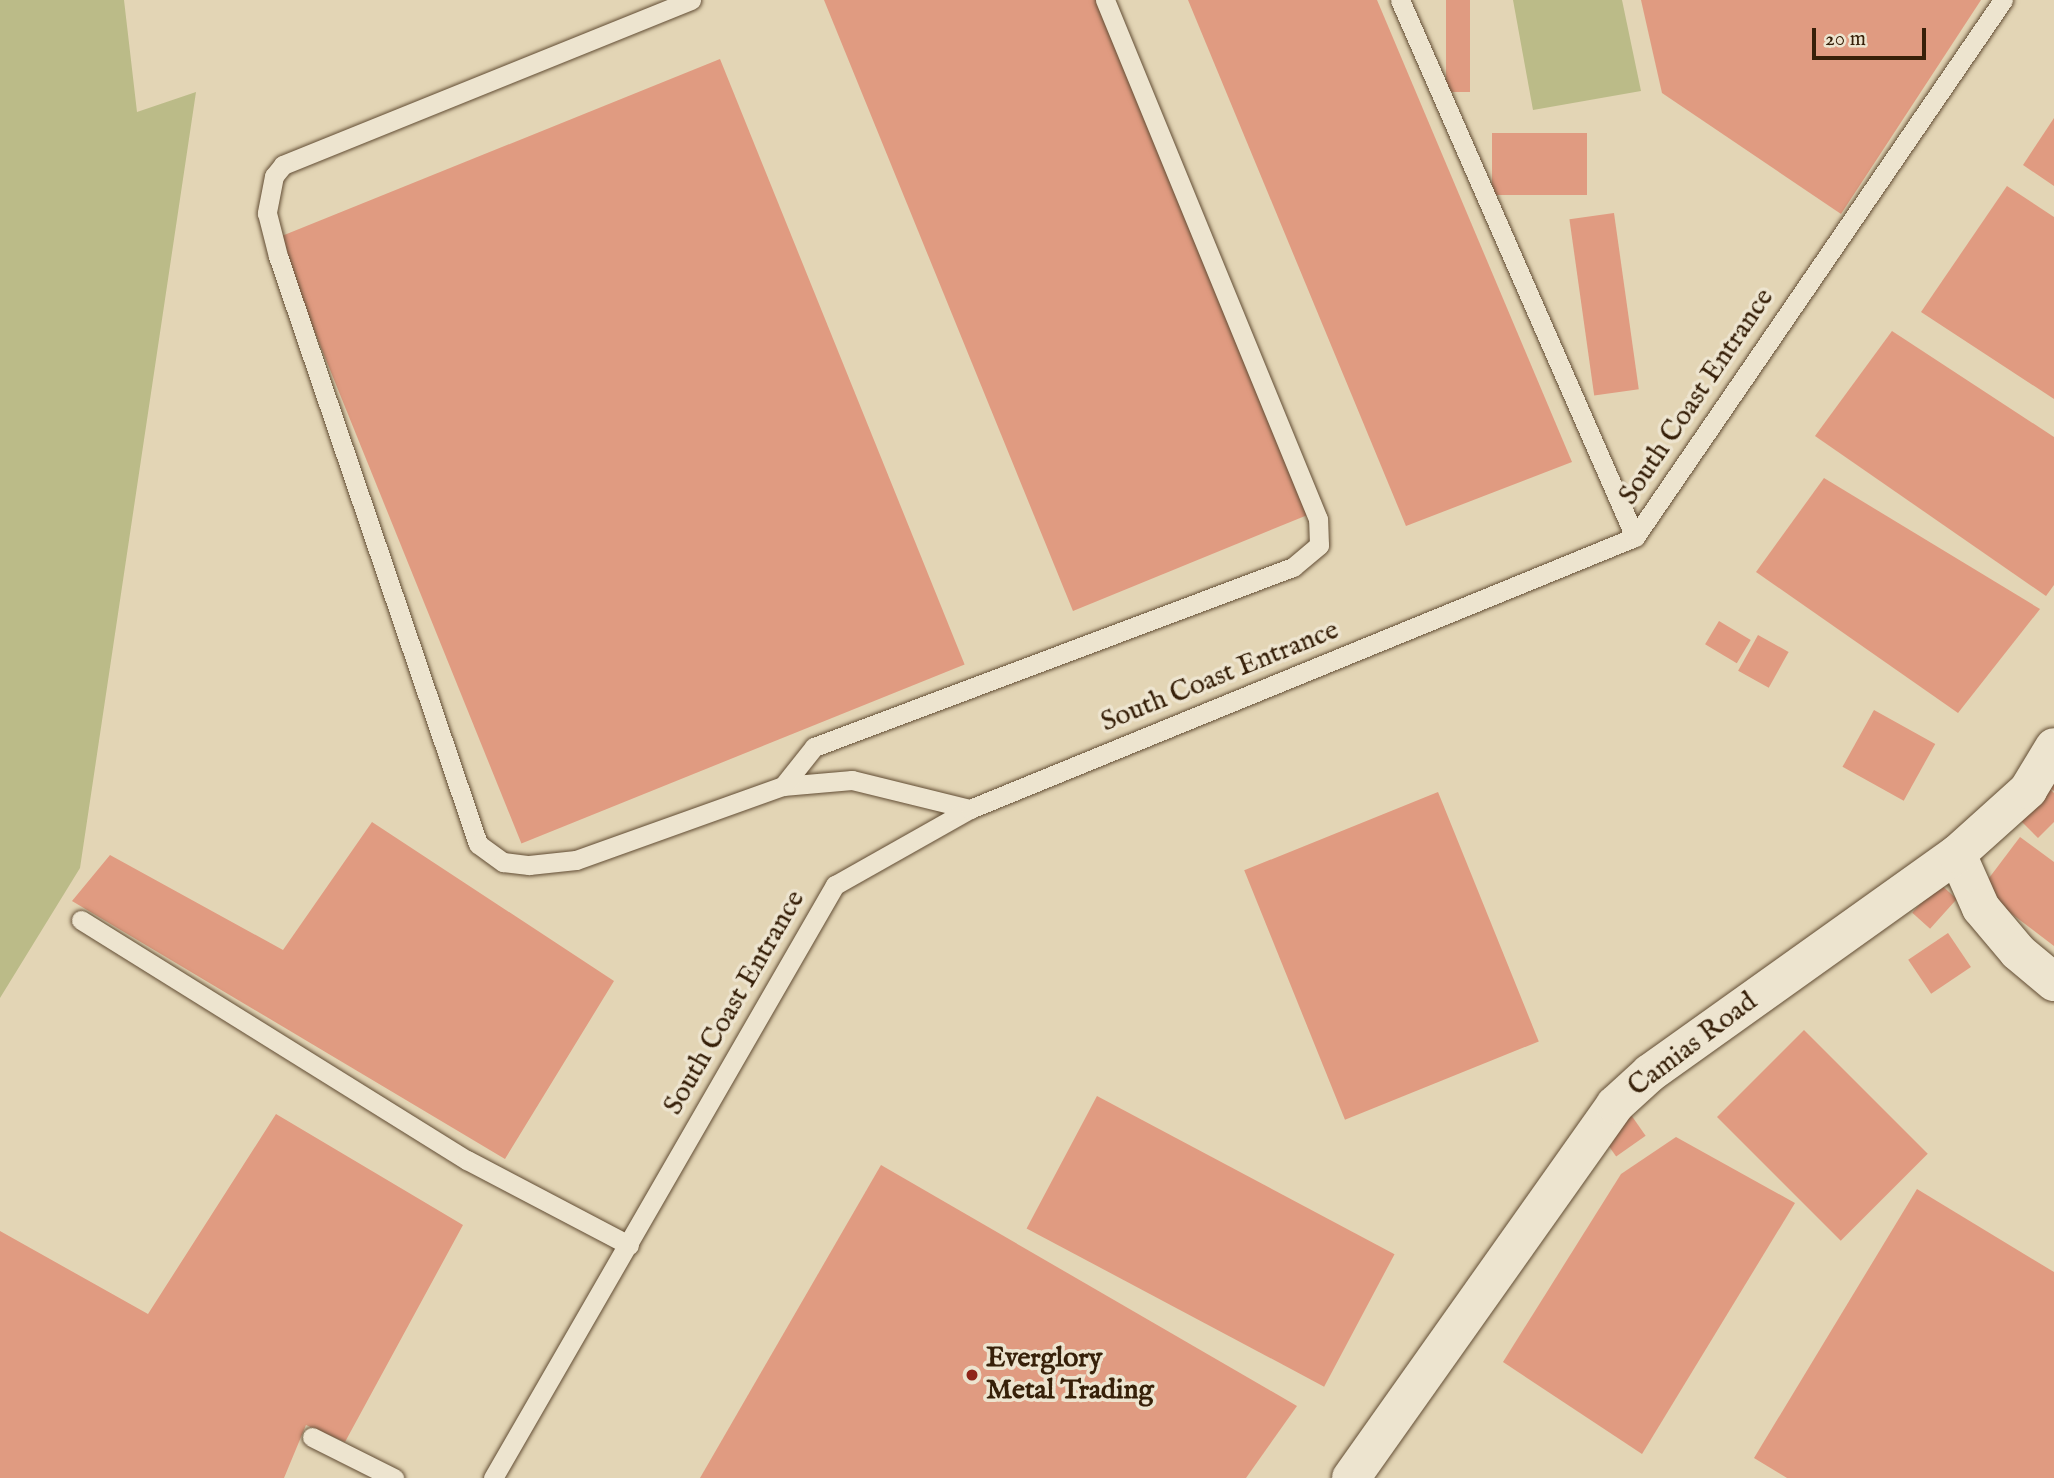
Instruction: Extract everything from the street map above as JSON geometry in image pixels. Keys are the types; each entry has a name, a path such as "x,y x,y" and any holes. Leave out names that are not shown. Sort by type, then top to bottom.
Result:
{"street":[{"name":"Camias Road","path":"1351,1478 1615,1105 1650,1073 1957,854 2028,790 2054,747"},
{"path":"1957,854 1981,908 2018,952 2054,982"}],"lane":[{"path":"691,0 283,165 274,176 267,213 478,844 503,862 528,865 576,860 783,786 852,780 970,810"},
{"path":"783,786 814,747 1293,567 1319,545 1318,519 1105,0"},
{"path":"1400,0 1635,537"},
{"name":"South Coast Entrance","path":"493,1478 835,885 970,810 1635,537 2003,0"},
{"path":"81,920 467,1160 629,1245"},
{"path":"312,1437 394,1478"}],"green space":[{"path":"0,0 124,0 137,112 196,92 80,868 0,998"},
{"path":"1513,0 1622,0 1641,91 1533,110"}],"building":[{"path":"824,0 1100,0 1310,514 1073,611"},
{"path":"1188,0 1377,0 1572,462 1406,526"},
{"path":"1446,0 1470,0 1470,92 1446,92"},
{"path":"1641,0 1981,0 1841,214 1662,93"},
{"path":"720,59 965,664 521,844 277,238"},
{"path":"2054,118 2054,186 2023,165"},
{"path":"1492,133 1587,133 1587,195 1492,195"},
{"path":"2007,186 2054,217 2054,399 1921,312"},
{"path":"1614,213 1639,389 1594,396 1569,219"},
{"path":"1892,331 2054,437 2054,585 2046,596 1815,436"},
{"path":"1824,478 2040,609 1958,713 1756,572"},
{"path":"1719,621 1751,640 1737,663 1705,644"},
{"path":"1758,635 1789,652 1769,688 1738,671"},
{"path":"1874,710 1935,744 1904,801 1842,767"},
{"path":"2054,775 2054,791 2046,785 2054,793 2054,822 2038,838 2016,816"},
{"path":"1438,792 1539,1041 1345,1120 1244,870"},
{"path":"372,822 614,981 505,1159 72,901 110,855 283,950"},
{"path":"2020,837 2054,862 2054,946 1980,890"},
{"path":"1939,883 1957,899 1930,929 1912,913"},
{"path":"1948,933 1971,967 1931,994 1908,960"},
{"path":"1804,1030 1928,1154 1841,1241 1717,1117"},
{"path":"1097,1096 1395,1254 1324,1387 1027,1228"},
{"path":"1629,1112 1646,1136 1616,1156 1600,1133"},
{"path":"276,1114 463,1225 345,1442 306,1425 284,1478 0,1478 0,1231 148,1314"},
{"path":"1676,1137 1795,1203 1642,1454 1503,1362 1621,1174"},
{"path":"881,1165 1297,1406 1246,1478 700,1478"},
{"path":"1917,1189 2054,1272 2054,1478 1787,1478 1754,1458"}],"place":[{"name":"Everglory Metal Trading","path":"972,1375"}]}
